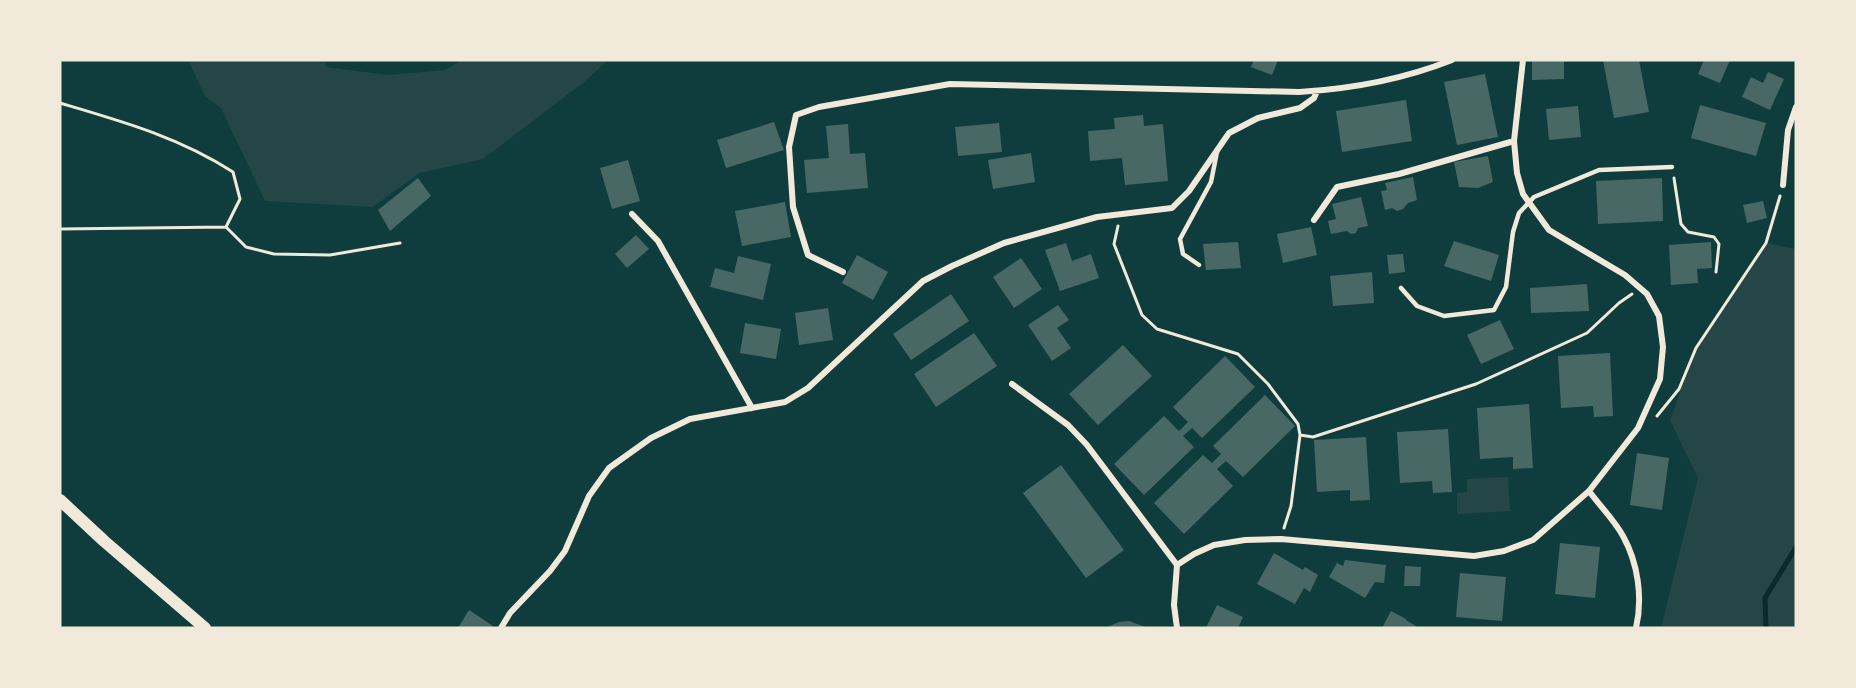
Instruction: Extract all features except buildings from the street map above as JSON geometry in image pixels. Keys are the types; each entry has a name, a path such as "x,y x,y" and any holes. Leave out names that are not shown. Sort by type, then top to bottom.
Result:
{"main road":[{"path":"60,500 205,628"}],"street":[{"path":"843,272 808,255 793,207 789,147 796,115 819,107 950,84 1317,91 1391,79 1452,60"},
{"path":"1177,565 1214,545 1245,540 1281,539 1474,556 1504,551 1533,540 1589,491 1638,428 1660,380 1663,347 1659,316 1647,294 1625,275 1549,230 1523,194 1517,172 1514,141 1523,60"},
{"path":"501,628 510,613 550,571 565,551 589,496 609,468 651,438 690,419 784,402 808,387 923,281 951,266 1004,243 1098,217 1172,208 1189,191 1229,133 1258,118 1300,108 1314,98 1317,91"},
{"path":"1783,186 1788,130 1796,107"},
{"path":"1314,219 1337,187 1399,174 1514,141"},
{"path":"632,214 658,241 752,408"},
{"path":"1012,384 1068,425 1088,445 1177,565 1174,605 1178,628"},
{"path":"1589,491 1623,536 1634,561 1639,593 1636,628"}],"lane":[{"path":"1199,265 1183,254 1180,239 1211,182 1218,146"},
{"path":"1401,288 1417,306 1444,316 1494,310 1506,287 1513,232 1520,213 1534,197 1599,170 1672,167"}],"path":[{"path":"60,103 146,129 209,156 233,172 240,199 226,227"},
{"path":"1672,167 1681,224 1688,232 1714,237 1719,244 1716,272"},
{"path":"1638,428 1650,425 1679,389 1696,348 1766,243 1783,186"},
{"path":"1123,214 1114,244 1142,315 1157,330 1238,354 1268,384 1298,424 1299,435 1291,506 1283,533"},
{"path":"60,229 226,227 246,247 274,254 330,255 400,243"},
{"path":"1299,435 1313,437 1476,384 1587,333 1619,303 1641,288"}],"shaded area":[{"path":"188,60 325,60 326,67 388,75 445,70 462,60 608,60 584,82 483,159 419,173 373,207 265,201 221,108 205,96"},
{"path":"1766,243 1796,249 1796,628 1661,628 1698,478 1670,420 1696,348"},
{"path":"1508,477 1510,511 1457,514 1457,493 1467,492 1467,479"}],"waterway":[{"path":"1766,628 1765,598 1796,547"}]}
